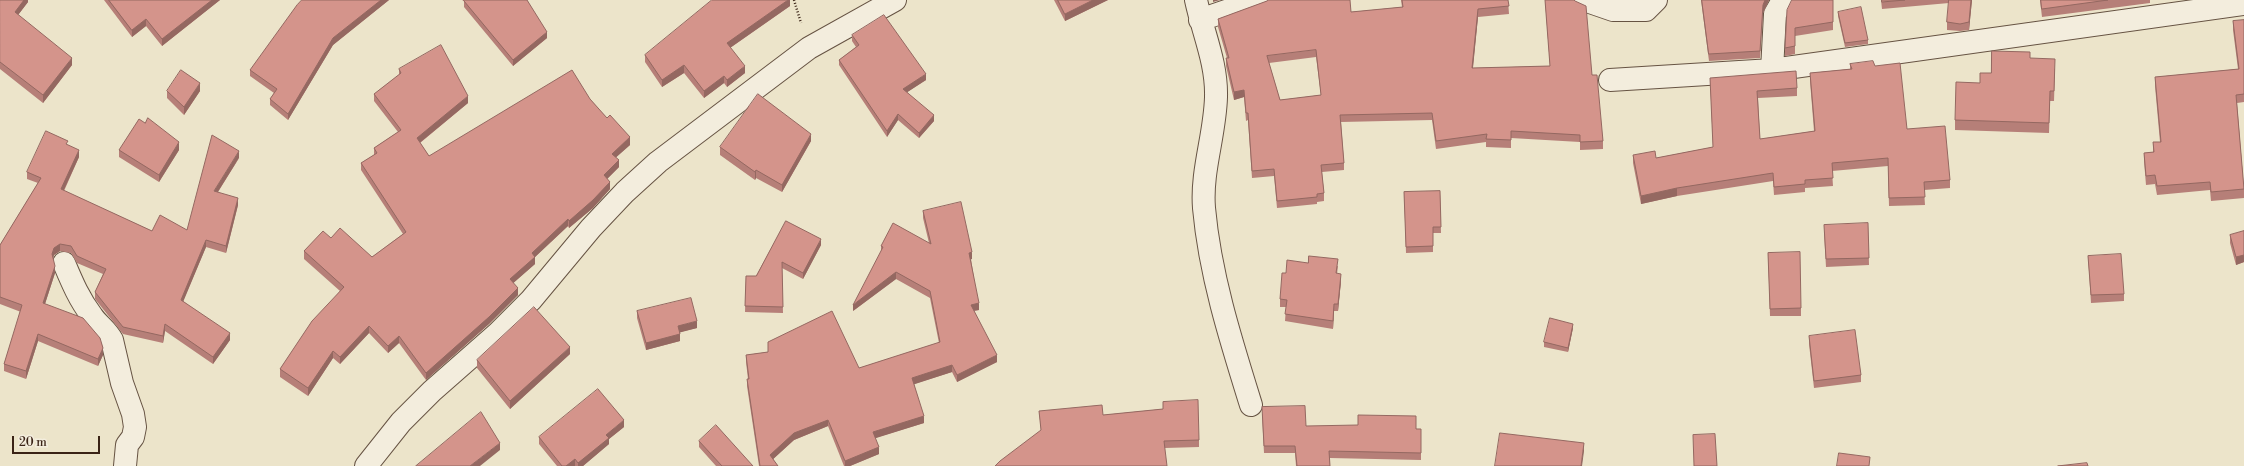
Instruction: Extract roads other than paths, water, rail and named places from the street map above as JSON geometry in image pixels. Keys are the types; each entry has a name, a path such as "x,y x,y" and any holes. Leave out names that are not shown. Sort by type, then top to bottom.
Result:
{"street":[{"path":"366,466 401,422 432,390 498,333 531,300 591,228 625,192 658,162 809,48 895,0"},
{"path":"1251,405 1235,354 1217,282 1204,208 1204,183 1214,126 1216,91 1212,59 1198,10 1258,0"},
{"path":"1584,0 1613,10 1646,10 1656,0"},
{"path":"1772,70 1775,14 1783,0"},
{"path":"1610,80 1772,70 2244,4"},
{"path":"64,263 75,292 93,318 108,333 112,340 122,383 133,414 135,426 133,436 127,445 125,466"}]}
